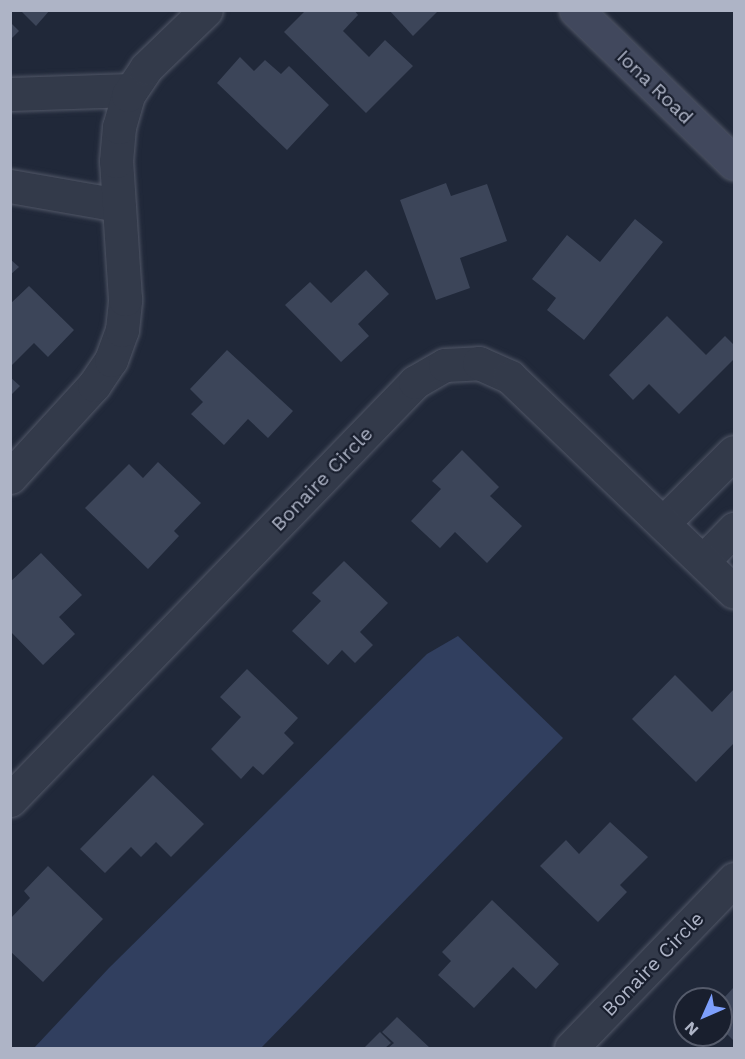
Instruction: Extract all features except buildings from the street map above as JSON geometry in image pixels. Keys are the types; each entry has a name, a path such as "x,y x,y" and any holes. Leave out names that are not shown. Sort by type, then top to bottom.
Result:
{"street":[{"path":"10,477 94,385 111,360 122,330 125,299 118,205 119,127 132,90 146,68 206,10"},
{"name":"Iona Road","path":"576,10 735,163"},
{"path":"10,94 132,90"},
{"path":"10,186 118,205"},
{"name":"Bonaire Circle","path":"10,800 416,382 445,365 479,363 510,377 735,592"},
{"path":"663,523 735,452"},
{"path":"703,561 735,529"},
{"name":"Bonaire Circle","path":"571,1048 735,879"}],"water":[{"path":"458,636 563,738 261,1048 34,1048 109,968 427,654"}]}
